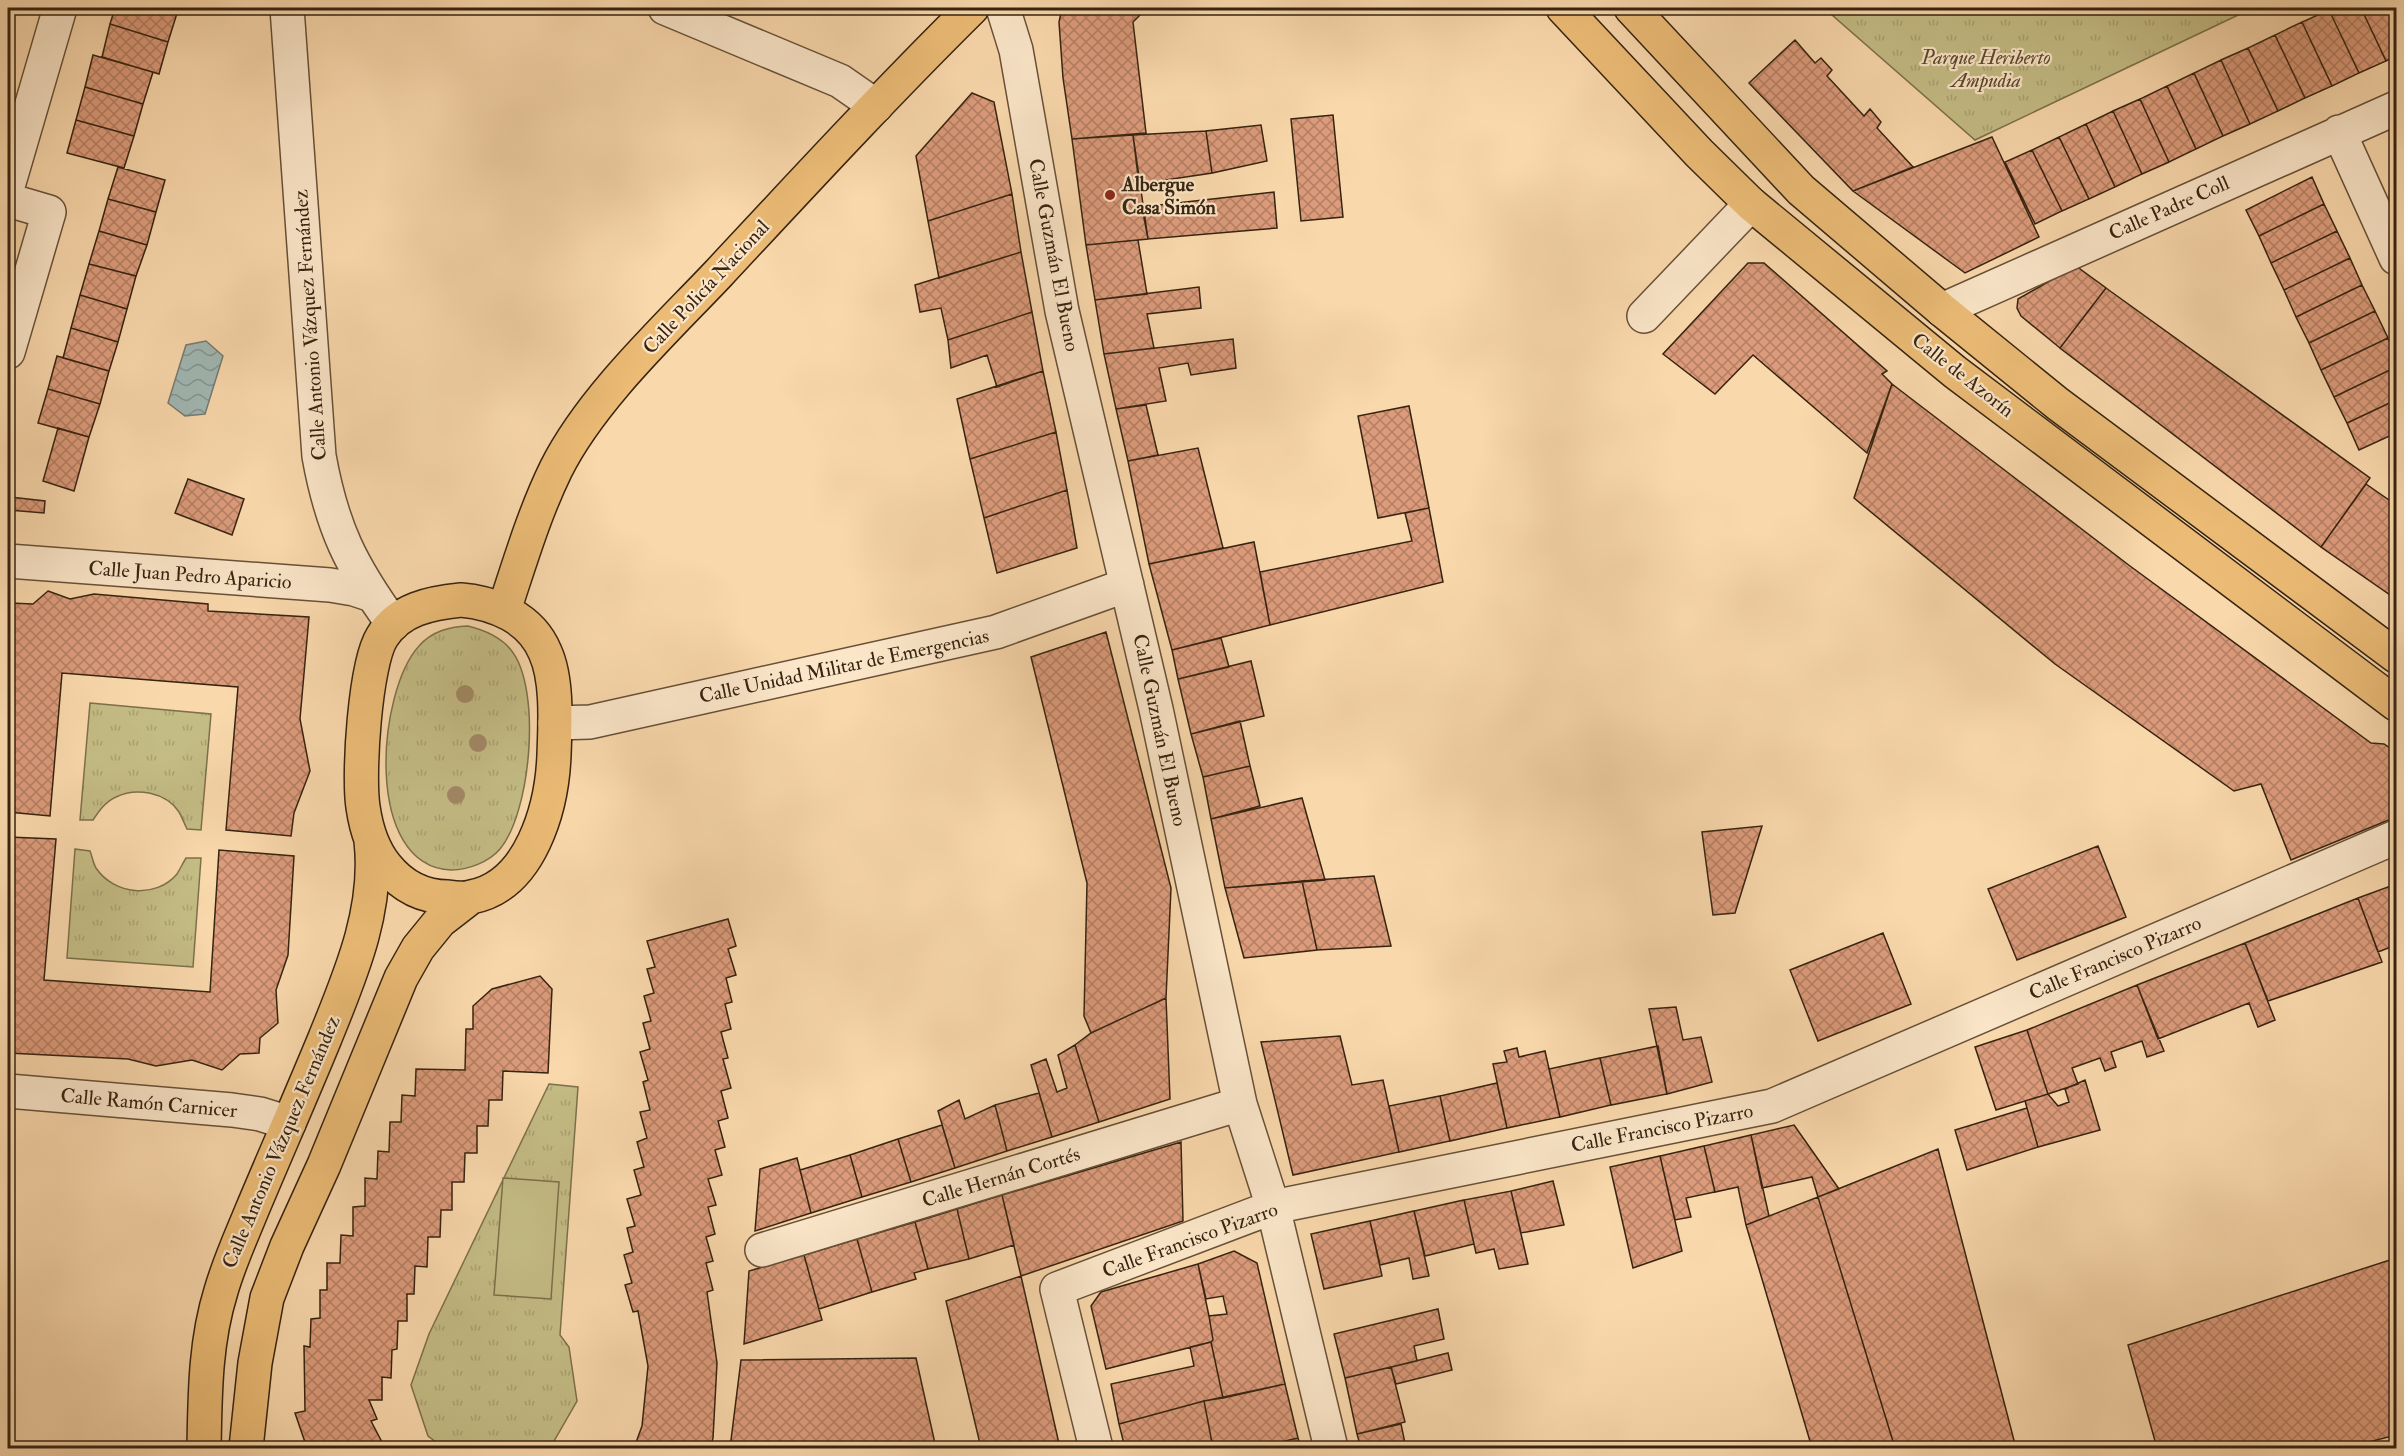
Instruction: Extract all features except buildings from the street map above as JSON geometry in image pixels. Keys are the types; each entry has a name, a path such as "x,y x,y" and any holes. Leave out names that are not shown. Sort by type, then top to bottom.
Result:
{"main road":[{"name":"Calle Policía Nacional","path":"504,610 526,541 557,468 591,414 653,342 972,8"},
{"name":"Calle de Azorín","path":"1563,8 1699,153 1751,204 1955,372 2397,704"},
{"name":"Calle de Azorín","path":"1631,8 1801,190 1942,310 2058,404 2397,656"},
{"path":"246,1449 255,1363 267,1298 401,978 418,948 440,921 471,897 506,880 522,864 538,837 548,802 554,759 555,723 551,675 546,652 533,633 504,610 471,601 431,603 411,610 393,624 381,638 368,689 361,772 363,807 370,839 385,865 400,882 432,897 471,897"},
{"name":"Calle Antonio Vázquez Fernández","path":"204,1449 206,1376 212,1324 220,1292 235,1247 342,995 365,925 372,891 373,864 370,839"}],"street":[{"path":"8,186 60,8"},
{"name":"Calle Antonio Vázquez Fernández","path":"287,8 319,456 325,487 346,552 393,624"},
{"path":"665,8 840,81 876,106"},
{"name":"Calle Guzmán El Bueno","path":"1003,8 1016,50 1062,312 1159,720 1240,1104 1273,1208 1331,1449"},
{"name":"Calle Padre Coll","path":"1942,310 2397,108"},
{"path":"2339,132 2397,258"},
{"path":"8,200 49,212 8,352"},
{"path":"1644,316 1751,204"},
{"name":"Calle Juan Pedro Aparicio","path":"8,561 330,585 372,595"},
{"name":"Calle Unidad Militar de Emergencias","path":"555,723 590,722 996,632 1127,585"},
{"name":"Calle Francisco Pizarro","path":"1096,1449 1057,1289 1273,1208 1772,1106 2397,837"},
{"name":"Calle Ramón Carnicer","path":"8,1091 232,1110 260,1114 289,1123"},
{"name":"Calle Hernán Cortés","path":"762,1250 1240,1104"}],"green space":[{"name":"Parque Heriberto Ampudia","path":"1824,8 2253,8 1975,140"},
{"path":"468,626 497,637 511,650 521,668 527,692 529,750 519,808 511,831 500,849 490,858 478,864 464,869 451,870 423,861 403,840 391,809 386,774 387,736 394,700 405,669 419,646 429,637 441,631"},
{"path":"90,703 211,714 201,830 187,829 173,805 159,796 141,792 116,797 105,804 93,820 80,820"},
{"path":"75,849 90,851 96,868 113,884 135,890 158,887 177,874 186,858 201,858 193,967 67,958"},
{"path":"549,1084 578,1087 560,1335 569,1347 577,1401 550,1448 444,1448 428,1436 411,1385 429,1334"},
{"path":"503,1178 559,1182 551,1299 494,1295"}],"water":[{"path":"206,341 223,356 205,414 185,416 168,403 186,345"}],"place":[{"name":"Albergue Casa Simón","path":"1110,195"}]}
